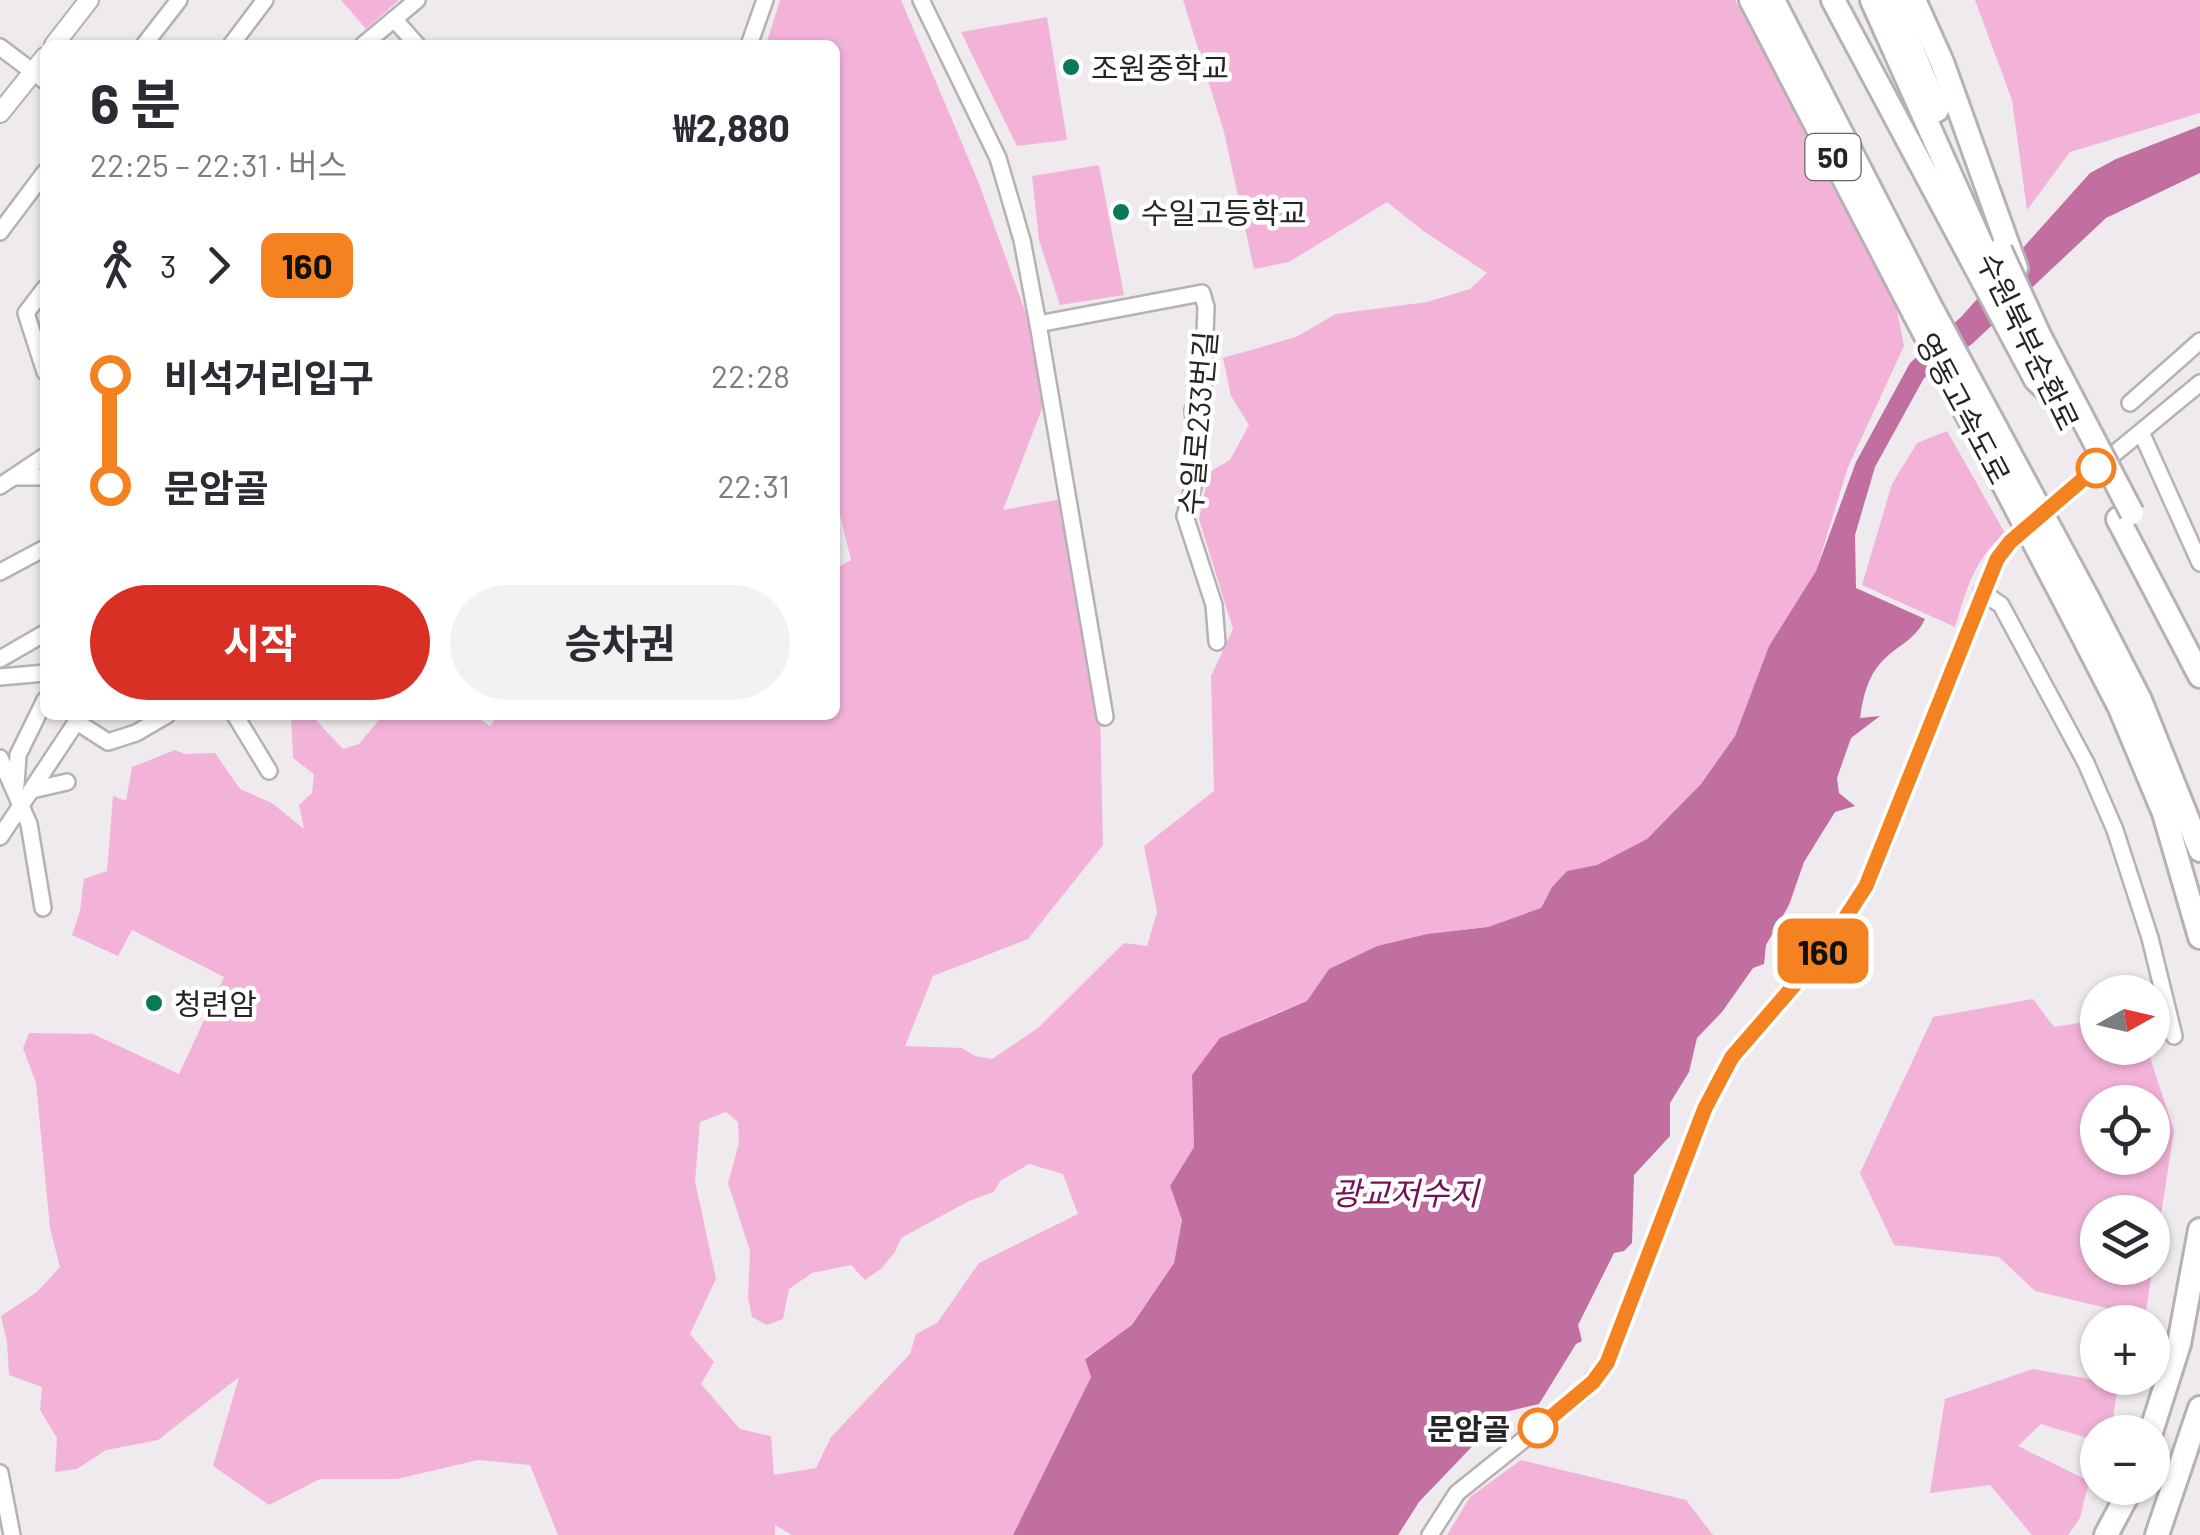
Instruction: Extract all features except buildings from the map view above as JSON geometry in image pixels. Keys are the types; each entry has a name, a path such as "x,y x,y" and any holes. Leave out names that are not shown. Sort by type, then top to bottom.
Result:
{"highway":[{"name":"영동고속도로","path":"1750,0 2078,603 2140,700 2200,853"},
{"name":"영동고속도로","path":"1773,0 1922,310"},
{"path":"1833,0 1992,256"},
{"name":"수원북부순환로","path":"1872,0 2059,402 2200,646"},
{"name":"수원북부순환로","path":"1892,0 1992,256 2040,337 2200,676"},
{"path":"1914,0 1947,77 1992,256"},
{"name":"영동고속도로","path":"2078,603 2164,814 2200,937"},
{"path":"2156,1415 2179,1344 2200,1230"},
{"path":"2158,1535 2200,1408"},
{"path":"2106,1535 2122,1505"}],"main road":[{"path":"58,40 89,0"},
{"path":"0,113 39,77"}],"street":[{"path":"148,40 179,0"},
{"path":"235,40 265,0"},
{"path":"369,40 417,0"},
{"path":"751,40 765,0"},
{"path":"921,0 998,158 1022,240 1105,718"},
{"path":"394,19 412,40"},
{"path":"0,47 39,77"},
{"path":"0,232 40,179"},
{"name":"수일로233번길","path":"1038,324 1202,293 1206,307 1204,387 1193,410 1199,465 1185,516 1214,605 1217,642"},
{"path":"40,295 26,313 40,356"},
{"path":"2130,402 2200,341"},
{"path":"1430,1535 1457,1493 1582,1393 1607,1363 1722,1072 1741,1044 1823,952 1866,886 1997,559 2010,542 2196,391"},
{"path":"2141,432 2200,563"},
{"path":"4,481 40,459"},
{"path":"4,481 40,477"},
{"path":"0,572 40,551"},
{"path":"1982,592 2001,604 2086,762 2132,880 2174,1036"},
{"path":"0,659 40,637"},
{"path":"0,677 40,673"},
{"path":"40,710 18,755 43,908"},
{"path":"1,835 23,794 78,720"},
{"path":"80,720 108,742 158,720"},
{"path":"238,720 269,771"},
{"path":"0,758 23,794"},
{"path":"23,794 67,782"},
{"path":"0,1473 12,1535"}],"shaded area":[{"path":"341,0 399,0 366,29"},
{"path":"780,0 901,0 978,181 1035,338 1045,401 1003,510 1062,499 1100,710 1103,845 1028,939 933,976 905,1046 962,1048 975,1056 992,1059 1038,1028 1124,943 1147,946 1157,912 1144,846 1214,791 1211,676 1233,629 1199,519 1209,472 1230,460 1249,425 1231,396 1223,358 1296,337 1336,314 1427,302 1470,289 1487,273 1387,202 1289,262 1254,269 1224,132 1183,0 1735,0 1894,296 1904,346 1848,467 1816,571 1769,646 1735,736 1701,784 1647,839 1597,866 1567,871 1552,887 1541,908 1488,927 1427,934 1377,946 1329,969 1307,1001 1258,1021 1192,1075 1194,1147 1170,1186 1182,1220 1174,1263 1133,1325 1085,1358 1091,1377 1013,1535 792,1535 775,1525 775,1535 558,1535 530,1465 478,1460 397,1479 320,1479 269,1505 213,1466 239,1377 158,1440 106,1450 77,1469 55,1472 57,1438 40,1410 42,1387 9,1375 1,1316 37,1292 60,1267 50,1228 36,1083 23,1048 29,1033 93,1034 179,1074 224,977 132,930 118,956 72,935 84,879 107,871 113,796 126,801 132,767 175,750 185,754 215,753 240,789 272,803 304,829 299,805 312,793 314,774 293,758 291,720 316,720 343,749 359,744 379,720 481,720 490,726 494,720 840,720 840,566 851,560 840,515 840,40 768,40","holes":["726,1112 738,1122 739,1143 728,1183 750,1251 748,1298 752,1317 767,1325 783,1319 789,1289 812,1273 851,1265 865,1280 882,1268 901,1238 969,1201 994,1192 1000,1181 1029,1164 1063,1174 1078,1214 979,1263 937,1323 916,1334 910,1354 831,1437 816,1468 774,1475 771,1436 740,1429 701,1384 714,1362 690,1334 716,1279 695,1181 700,1122"]},
{"path":"1975,0 2200,0 2200,113 2070,152 2027,210 2012,100"},
{"path":"1047,17 1067,140 1017,146 961,32"},
{"path":"1099,165 1124,295 1060,305 1039,240 1032,176"},
{"path":"1947,431 2005,533 1978,565 1955,627 1862,585 1892,484 1917,443"},
{"path":"2033,999 2054,1027 2080,1023 2080,1065 2153,1065 2159,1085 2080,1085 2080,1175 2167,1175 2164,1195 2080,1195 2080,1285 2150,1285 2147,1305 2094,1305 2035,1291 1999,1257 1894,1245 1860,1173 1933,1017"},
{"path":"2170,1119 2174,1131 2170,1157"},
{"path":"2033,1369 2080,1377 2080,1395 2116,1395 2113,1415 2080,1415 2080,1436 2041,1424 2018,1446 2080,1477 2080,1505 2083,1505 2080,1518 2068,1535 2032,1535 1990,1485 1930,1493 1945,1399"},
{"path":"1521,1460 1686,1500 1713,1535 1447,1535 1470,1497"}],"water":[{"name":"광교저수지","path":"2200,126 2200,173 2106,218 1972,344 1924,378 1875,467 1855,535 1856,588 1925,619 1877,667 1869,682 1860,718 1880,716 1851,738 1837,778 1839,793 1855,806 1835,812 1804,862 1789,905 1766,945 1764,964 1753,968 1722,1012 1697,1038 1689,1072 1670,1103 1670,1136 1634,1175 1632,1243 1624,1251 1614,1253 1578,1325 1582,1341 1576,1344 1539,1404 1505,1412 1419,1502 1398,1535 1013,1535 1091,1377 1085,1359 1132,1325 1174,1263 1182,1220 1170,1186 1194,1147 1192,1075 1220,1038 1307,1001 1329,969 1377,946 1427,934 1488,927 1541,908 1552,887 1567,871 1597,865 1647,839 1701,784 1735,736 1769,646 1816,571 1856,462 1910,363 1961,317 2090,173"}],"bus line":[{"name":"160","path":"1538,1428 1582,1393 1607,1363 1722,1072 1741,1044 1823,952 1860,898 1997,559 2010,542 2096,468"}],"place":[{"name":"조원중학교","path":"1071,67"},
{"name":"수일고등학교","path":"1121,212"},
{"name":"청련암","path":"154,1003"},
{"name":"문암골","path":"1538,1428"}]}
